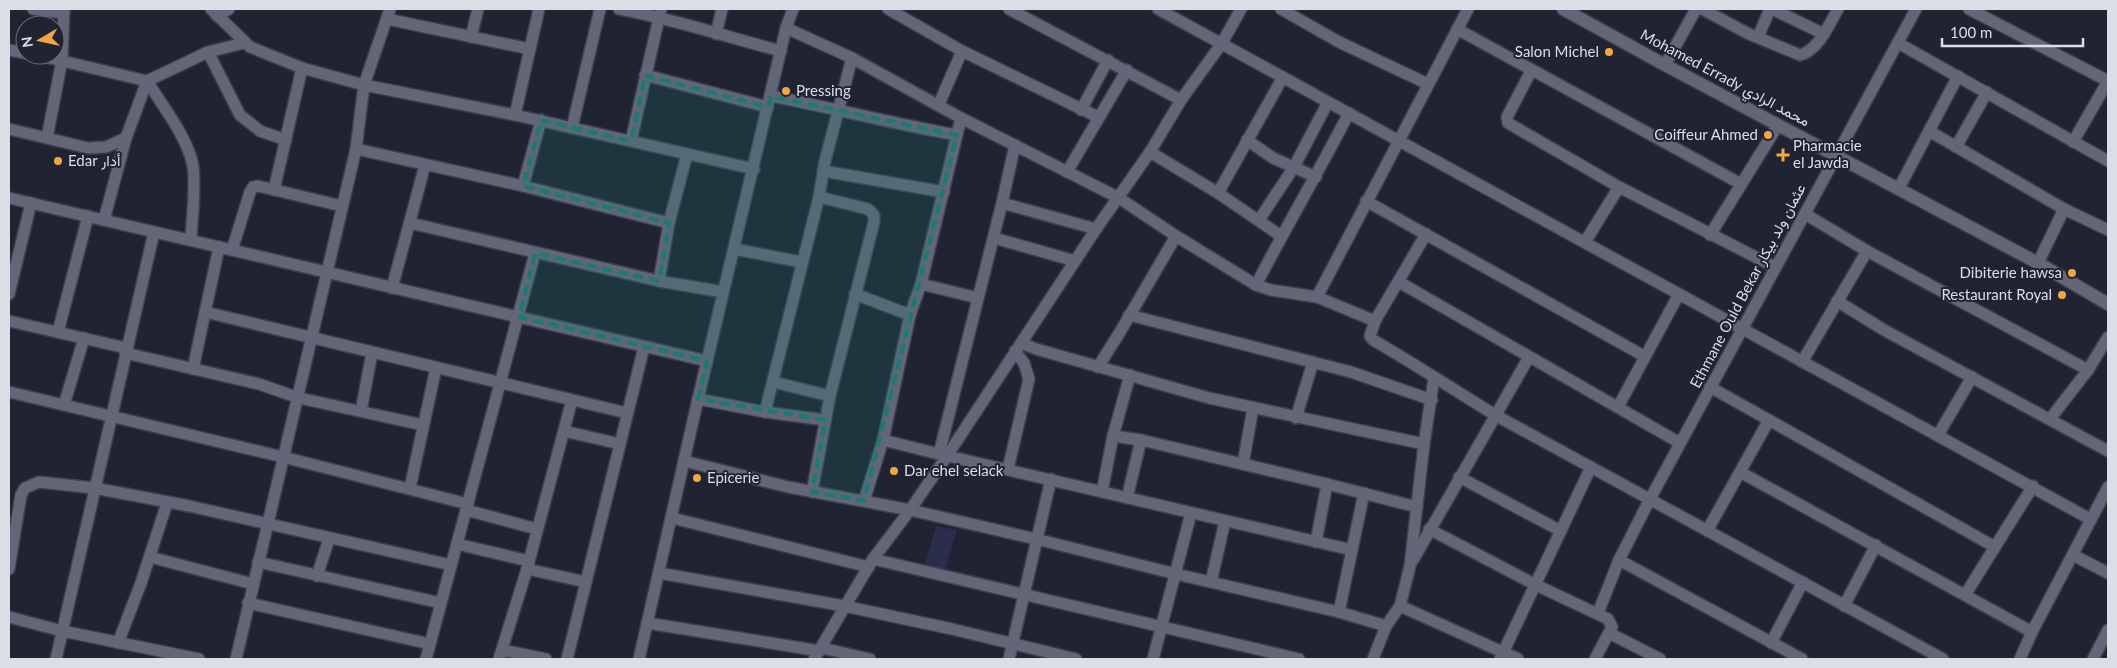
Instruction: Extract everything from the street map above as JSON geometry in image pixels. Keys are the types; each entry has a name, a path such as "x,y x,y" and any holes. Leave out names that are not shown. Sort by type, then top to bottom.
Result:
{"street":[{"path":"34,9 64,11"},
{"path":"214,13 229,9"},
{"path":"471,37 478,9"},
{"path":"515,115 539,9"},
{"path":"572,128 600,9"},
{"path":"619,9 660,13 716,34 781,51"},
{"path":"716,34 722,9"},
{"path":"639,659 707,361 754,170 786,28 793,9"},
{"path":"888,9 908,14 962,50 1098,117"},
{"path":"1012,9 1181,100"},
{"path":"1161,9 2090,519"},
{"path":"819,653 844,606 871,563 910,510 943,455 1150,152 1181,100 1222,42 1241,9"},
{"path":"1281,9 1339,42 1428,84"},
{"path":"1317,297 1468,9"},
{"name":"Mohamed Errady محمد الرادي","path":"1563,9 1665,66 2038,263 2108,304"},
{"path":"1665,66 1696,9"},
{"path":"1702,9 1749,34 1800,55 1806,53 1824,34 1838,9"},
{"path":"1758,37 1771,9 1824,34"},
{"name":"Ethmane Ould Bekar عثمان ولد بيكار","path":"1598,613 1619,560 1650,499 1916,9"},
{"path":"1969,9 2108,81 2073,142"},
{"path":"214,13 244,43 262,53 302,68 364,85 541,120 754,170"},
{"path":"631,141 660,13"},
{"path":"236,659 252,584 299,398 356,149 364,85 388,14 471,37 530,49"},
{"path":"786,28 852,58 939,104 961,118 1119,198 1176,236 1256,285 1271,290 1317,297 1375,320"},
{"path":"1457,30 1531,72 1741,184"},
{"path":"65,61 147,81 208,52 244,43"},
{"path":"1898,43 2073,142 2108,159"},
{"path":"939,104 962,50"},
{"path":"208,52 240,115 260,131 286,140"},
{"path":"765,412 852,58"},
{"path":"1081,110 1108,60"},
{"path":"47,138 61,65"},
{"path":"274,190 302,68"},
{"path":"1067,172 1127,70"},
{"path":"1531,72 1507,117 1508,123 1619,187 1776,267"},
{"path":"645,75 770,102 838,109 894,124 957,136"},
{"path":"1899,188 1958,76"},
{"path":"1218,193 1283,77"},
{"path":"104,220 126,138 147,81"},
{"path":"147,81 189,151 193,181 192,240"},
{"path":"1956,147 1987,92"},
{"path":"1259,220 1294,167 1328,102"},
{"path":"1256,285 1349,113"},
{"path":"864,501 883,440 910,314 921,284 961,118"},
{"path":"524,186 541,120"},
{"path":"1710,235 1778,125"},
{"path":"9,129 88,148 98,148 126,138"},
{"path":"1929,131 2064,209 2108,230"},
{"path":"1246,140 1273,158 1316,177"},
{"path":"943,455 1015,145"},
{"path":"356,149 524,186 669,223"},
{"path":"1150,152 1218,193 1281,236"},
{"path":"658,281 669,223 687,154"},
{"path":"392,288 425,165"},
{"path":"823,171 944,192"},
{"path":"232,250 250,192 256,186 342,206"},
{"path":"1585,242 1619,187"},
{"path":"812,492 824,420 874,222 874,215 868,210 819,197"},
{"path":"9,198 707,361"},
{"path":"1366,202 1644,356"},
{"path":"9,294 31,203"},
{"path":"1002,203 1096,229"},
{"path":"2038,263 2064,209"},
{"path":"1805,214 1867,250 2088,370"},
{"path":"58,332 88,216"},
{"path":"410,223 658,281 724,292"},
{"path":"56,659 110,417 154,232"},
{"path":"1426,234 1375,320 1371,338 1421,367 1434,378 1495,415 1943,659"},
{"path":"1098,367 1176,236"},
{"path":"994,238 1074,262"},
{"path":"193,369 219,247"},
{"path":"734,249 802,262"},
{"path":"1802,362 1867,250"},
{"path":"426,659 535,253"},
{"path":"1399,282 1680,443"},
{"path":"921,284 978,298"},
{"path":"855,294 910,314"},
{"path":"1618,407 1679,294"},
{"path":"1837,301 1884,330 2108,451"},
{"path":"205,312 311,339 627,413"},
{"path":"1130,315 1351,372 1432,400"},
{"path":"9,321 84,338 193,369 259,384 299,398 423,425"},
{"path":"2050,419 2088,370 2108,337"},
{"path":"64,405 84,338"},
{"path":"567,659 644,347"},
{"path":"1018,347 1253,408 1424,444"},
{"path":"1008,469 1028,379 1018,347"},
{"path":"361,410 372,353"},
{"path":"1410,566 1429,529 1529,357"},
{"path":"1296,418 1313,362"},
{"path":"410,488 436,368"},
{"path":"1102,492 1113,436 1130,376"},
{"path":"1938,435 1972,377"},
{"path":"1373,659 1386,626 1400,606 1410,566 1424,444 1434,378"},
{"path":"773,382 830,396"},
{"path":"1710,387 1995,547"},
{"path":"9,392 410,488 537,529"},
{"path":"698,399 765,412 824,420"},
{"path":"546,659 501,655 528,565 572,400"},
{"path":"1243,464 1253,408"},
{"path":"1707,530 1769,420"},
{"path":"564,430 620,444"},
{"path":"1113,436 1141,440 1417,507"},
{"path":"883,440 1352,550"},
{"path":"1127,498 1141,440"},
{"path":"684,461 812,492 910,510 1036,539 1339,612 1386,626"},
{"path":"1501,656 1591,467"},
{"path":"1740,472 2032,632"},
{"path":"1459,477 1561,531"},
{"path":"1009,659 1051,479"},
{"path":"9,569 21,495 25,488 39,482 94,488 451,566"},
{"path":"1316,542 1327,484"},
{"path":"1965,596 2033,486"},
{"path":"2020,659 2032,632 2108,487"},
{"path":"1339,612 1364,493"},
{"path":"118,642 150,557 167,503"},
{"path":"1153,659 1191,513"},
{"path":"672,518 871,563 1024,593 1299,659"},
{"path":"1211,582 1225,521"},
{"path":"1429,529 1536,585 1598,613 1611,623 1612,627 1595,659"},
{"path":"318,576 329,539"},
{"path":"457,544 586,582"},
{"path":"1844,606 1876,545"},
{"path":"2073,555 2108,573"},
{"path":"150,557 252,584"},
{"path":"1619,560 1802,659"},
{"path":"258,562 441,603"},
{"path":"659,573 844,606 952,629 1076,659"},
{"path":"1771,642 1803,582"},
{"path":"248,603 430,644"},
{"path":"1400,606 1501,656 1518,659"},
{"path":"9,617 62,631 199,659"},
{"path":"647,623 819,653 870,659"},
{"path":"2100,655 2108,630"},
{"path":"1609,633 1660,659"}],"highlighted area":[{"path":"645,75 768,107 771,96 957,135 864,501 812,492 825,420 698,399 707,361 519,317 535,253 659,281 669,223 523,186 541,120 631,141"}],"shaded area":[{"path":"936,526 957,530 945,570 925,565"}],"place":[{"name":"Salon Michel","path":"1609,52"},
{"name":"Pressing","path":"786,91"},
{"name":"Coiffeur Ahmed","path":"1768,135"},
{"name":"Pharmacie el Jawda","path":"1783,155"},
{"name":"Edar أدار","path":"58,161"},
{"name":"Dibiterie hawsa","path":"2072,273"},
{"name":"Restaurant Royal","path":"2062,295"},
{"name":"Dar ehel selack","path":"894,471"},
{"name":"Epicerie","path":"697,478"}]}
